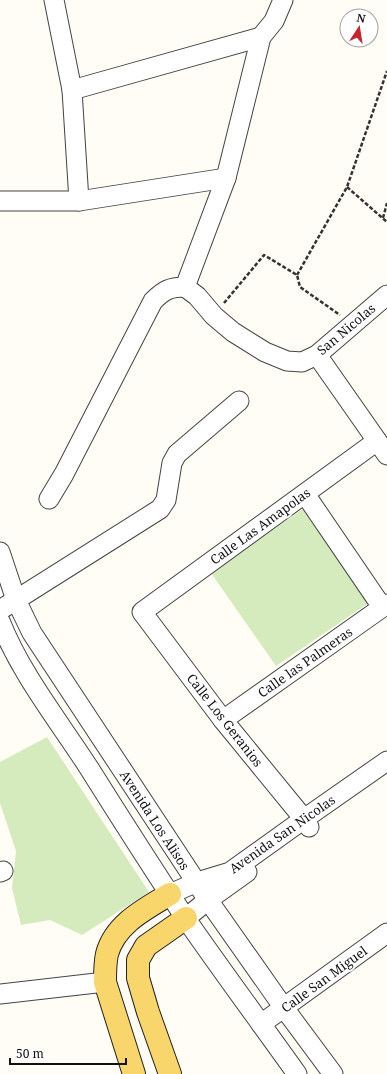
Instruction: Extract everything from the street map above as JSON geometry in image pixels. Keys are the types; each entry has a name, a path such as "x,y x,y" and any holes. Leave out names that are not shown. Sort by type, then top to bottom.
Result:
{"main road":[{"path":"134,1074 105,982 107,955 110,945 129,920 170,894"},
{"path":"170,1074 148,1012 138,978 138,960 146,946 186,918"}],"street":[{"path":"54,0 72,90 79,201"},
{"path":"49,499 64,474 153,301 167,289 186,286 226,178 261,37 274,21 283,0"},
{"path":"72,90 261,37"},
{"path":"0,201 79,201 226,178"},
{"name":"San Nicolas","path":"186,286 197,296 214,316 233,332 265,352 287,361 302,362 317,355 387,295"},
{"path":"317,355 382,448"},
{"path":"0,610 160,509 166,500 172,463 177,454 239,401"},
{"name":"Calle Las Amapolas","path":"142,612 305,494 382,448"},
{"path":"305,494 384,605"},
{"name":"Avenida Los Alisos","path":"0,552 16,600 32,633 208,900 284,1008 333,1074"},
{"name":"Calle las Palmeras","path":"223,720 384,605"},
{"name":"Calle Los Geranios","path":"142,612 223,720 307,823"},
{"path":"2,632 32,633"},
{"path":"2,632 28,676 186,918 297,1074"},
{"name":"Avenida San Nicolas","path":"186,918 208,900 232,877 307,823 387,761"},
{"name":"Avenida San Nicolas","path":"307,823 387,774"},
{"name":"Avenida San Nicolas","path":"170,894 191,875 232,877"},
{"path":"226,926 223,907 232,877"},
{"name":"Calle San Miguel","path":"261,1024 387,933"},
{"path":"0,994 105,982"}],"path":[{"path":"353,324 300,287 297,275 347,187 386,80 387,71"},
{"path":"347,187 387,222"},
{"path":"383,218 387,203"},
{"path":"214,316 264,255 297,275"}],"green space":[{"path":"303,509 370,602 276,666 211,573"},
{"path":"47,737 149,892 82,935 50,920 21,925 12,888 16,851 0,803 0,762"}]}
